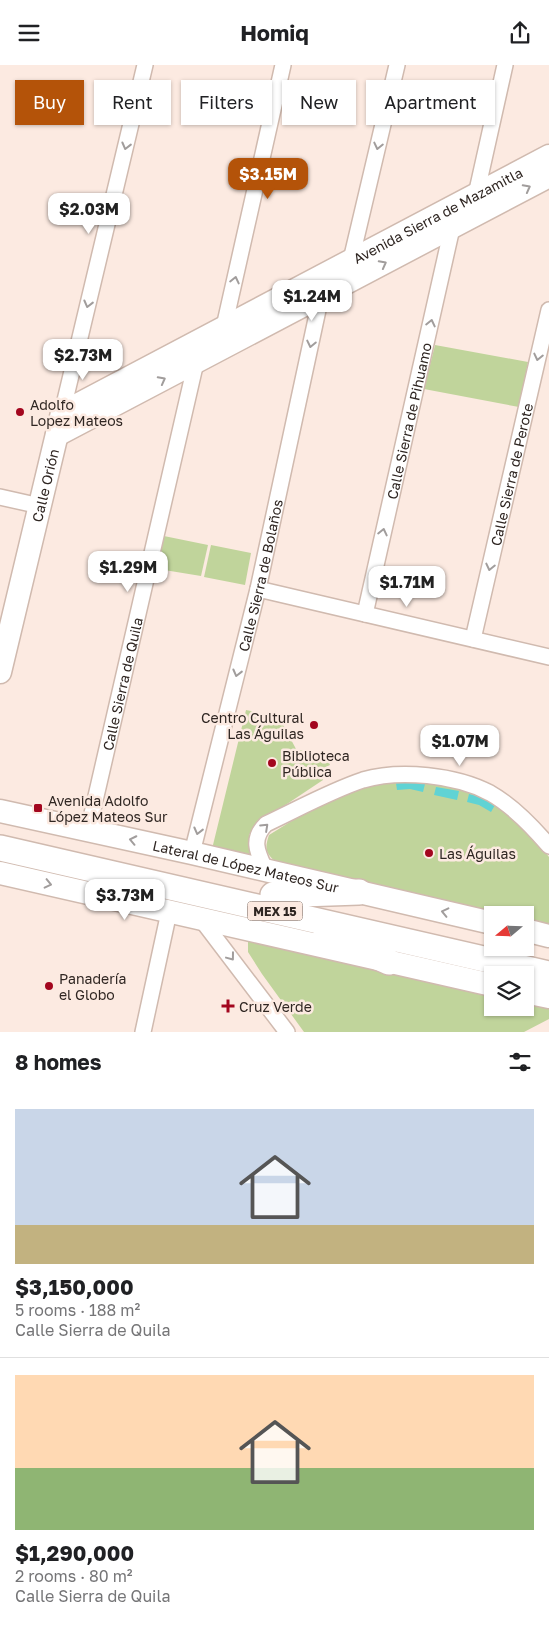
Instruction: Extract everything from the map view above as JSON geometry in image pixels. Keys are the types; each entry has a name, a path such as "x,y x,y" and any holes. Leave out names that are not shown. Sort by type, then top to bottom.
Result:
{"main road":[{"name":"MEX 15","path":"0,833 549,974"},
{"name":"MEX 15","path":"0,848 484,943"},
{"path":"271,902 359,892"},
{"path":"271,902 389,962"},
{"path":"534,954 549,958"}],"street":[{"name":"Calle Orión","path":"0,672 4,632 40,507 145,65"},
{"path":"224,327 284,65"},
{"path":"351,260 397,65"},
{"path":"476,195 505,65"},
{"name":"Avenida Sierra de Mazamitla","path":"62,413 224,327 322,296 452,228 548,165"},
{"name":"Avenida Sierra de Mazamitla","path":"57,435 196,362 351,260 476,195 548,165"},
{"name":"Calle Sierra de Pihuamo","path":"365,614 452,228"},
{"name":"Calle Sierra de Bolaños","path":"192,853 258,589 322,296"},
{"name":"Calle Sierra de Perote","path":"473,639 549,310"},
{"name":"Calle Sierra de Quila","path":"88,831 196,362"},
{"path":"0,497 40,507"},
{"path":"258,589 549,657"},
{"path":"266,871 257,848 256,839 259,831 266,824 344,787 388,774 414,774 462,783 489,793 510,807 533,828 549,847"},
{"name":"Lateral de López Mateos Sur","path":"0,811 192,853 484,921"},
{"path":"0,873 484,983"},
{"path":"143,1032 170,912"},
{"path":"201,919 286,1032"},
{"path":"534,933 549,936"},
{"path":"534,994 549,997"}],"green space":[{"path":"435,345 528,362 519,407 424,389"},
{"path":"159,535 208,545 201,576 152,568"},
{"path":"211,545 251,553 245,585 204,577"},
{"path":"246,710 279,717 296,749 314,754 325,751 330,765 319,770 323,780 257,824 249,835 250,845 258,860 212,849"},
{"path":"401,779 449,785 477,793 507,812 526,829 549,857 549,926 534,923 534,906 484,906 484,911 277,863 270,857 266,848 269,835 298,817 377,781"},
{"path":"253,937 484,991 484,1016 534,1016 534,1003 549,1007 549,1019 524,1032 304,1032 248,952 248,942"}],"water":[{"path":"410,781 425,784 423,792 410,789 397,790 396,783"},
{"path":"436,787 459,791 457,800 434,795"},
{"path":"469,794 483,797 495,805 491,812 479,805 467,802"}],"place":[{"name":"Adolfo Lopez Mateos","path":"20,412"},
{"name":"Centro Cultural Las Águilas","path":"314,725"},
{"name":"Biblioteca Pública","path":"272,763"},
{"name":"Avenida Adolfo López Mateos Sur","path":"38,808"},
{"name":"Las Águilas","path":"429,853"},
{"name":"Panadería el Globo","path":"49,986"},
{"name":"Cruz Verde","path":"228,1006"}]}
